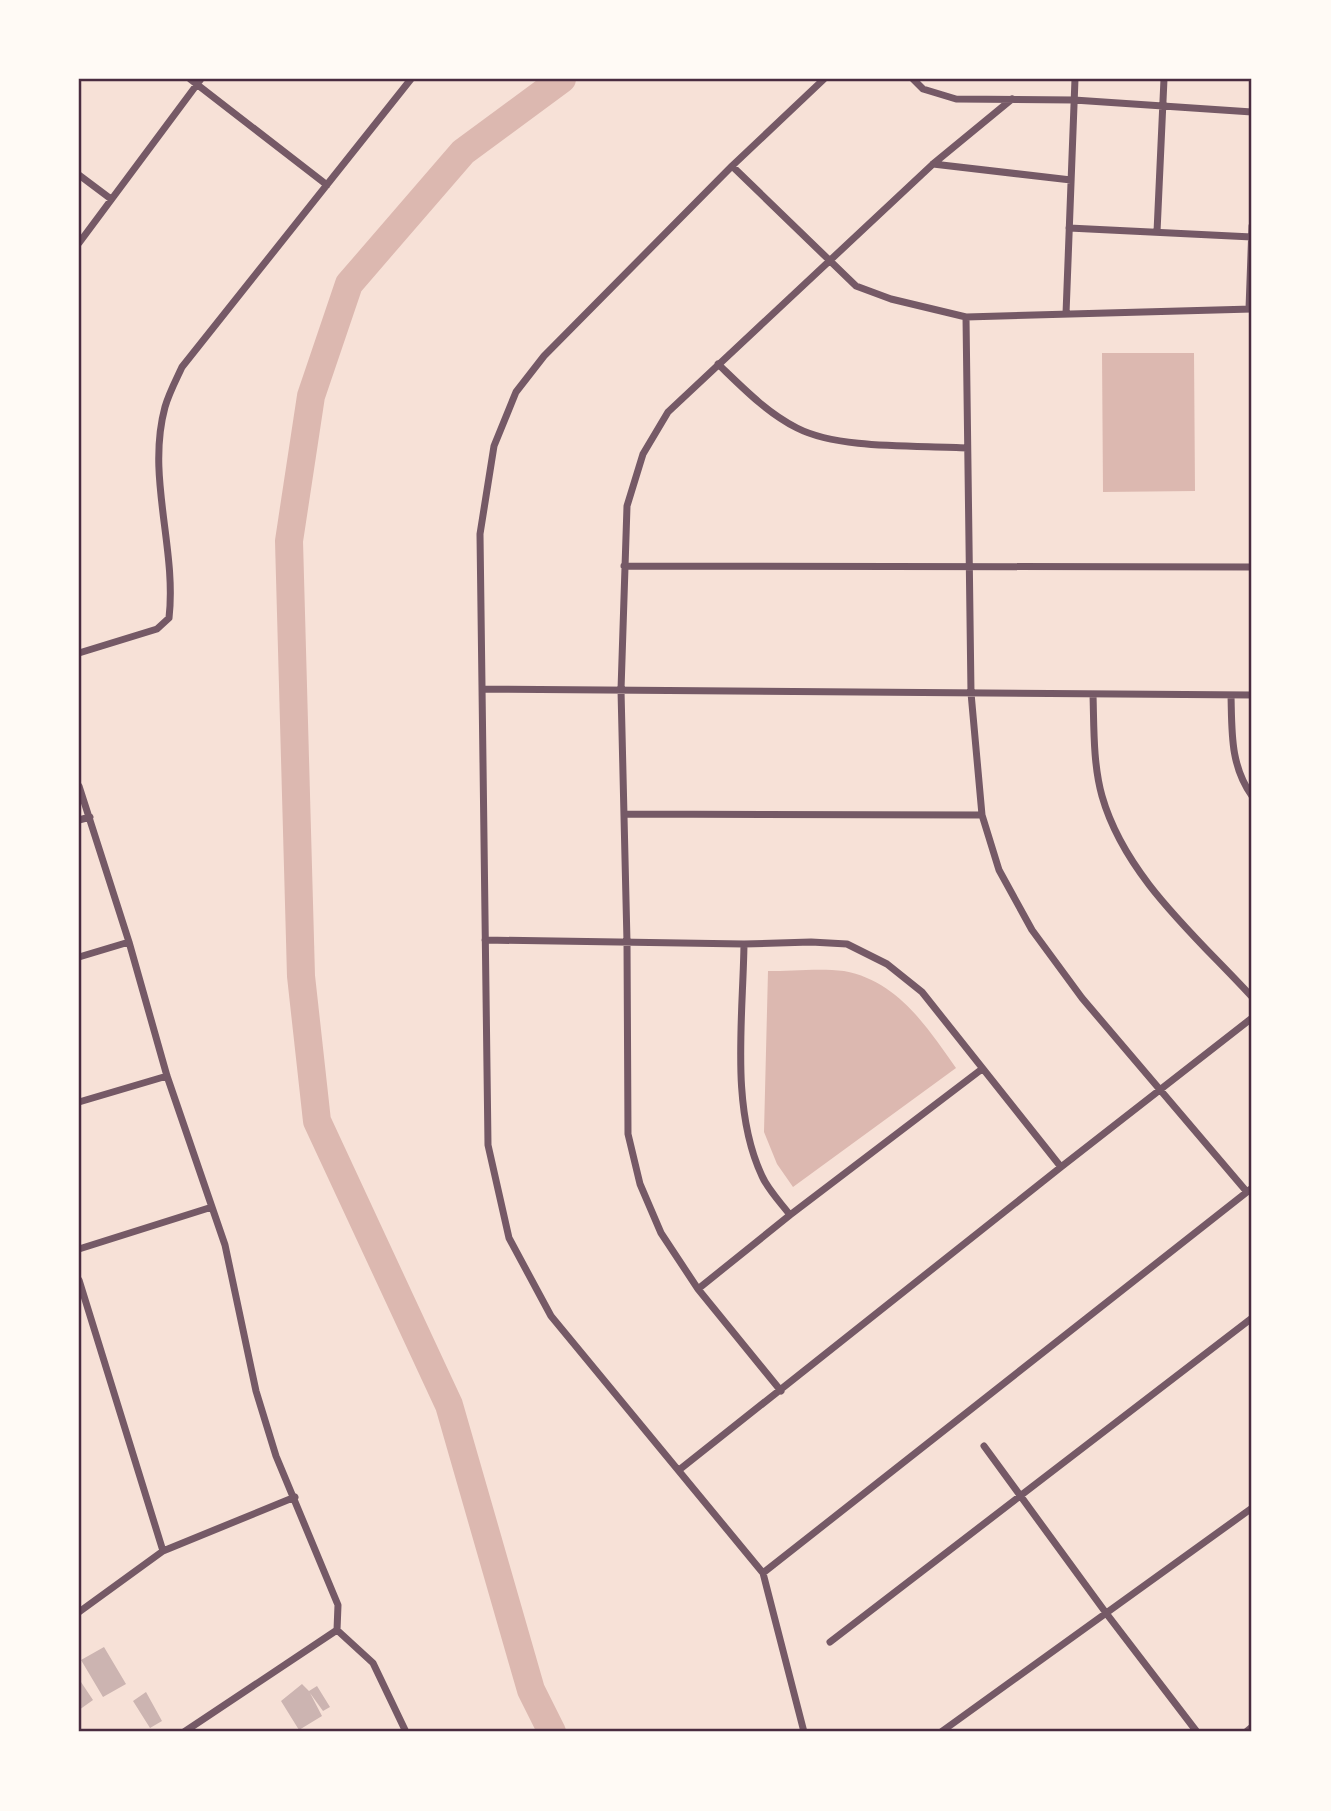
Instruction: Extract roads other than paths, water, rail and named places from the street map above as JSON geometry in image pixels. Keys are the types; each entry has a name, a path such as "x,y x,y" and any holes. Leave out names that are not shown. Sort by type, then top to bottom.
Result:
{"street":[{"path":"79,653 157,629 170,618 172,597 161,499 160,460 165,407 182,367 411,79"},
{"path":"804,1732 764,1573 551,1316 509,1238 488,1145 480,534 494,446 516,392 544,356 732,166 824,79"},
{"path":"913,79 923,89 956,99 1074,100 1252,112"},
{"path":"1066,314 1075,79"},
{"path":"1157,232 1164,79"},
{"path":"79,243 196,80 327,185"},
{"path":"781,1391 698,1289 661,1233 640,1184 628,1134 621,690 627,506 643,454 668,412 933,164 1012,99"},
{"path":"933,164 1071,180"},
{"path":"732,166 856,286 891,299 966,317 1251,309 1252,226"},
{"path":"79,175 111,199"},
{"path":"1069,228 1252,237"},
{"path":"764,1573 1249,1190 1082,998 1032,930 999,870 982,815 971,693 966,317"},
{"path":"718,364 756,402 799,429 843,442 967,448"},
{"path":"624,566 1252,567"},
{"path":"483,689 1252,695"},
{"path":"1093,694 1095,743 1102,796 1125,851 1160,898 1252,997"},
{"path":"1231,695 1232,749 1241,780 1252,796"},
{"path":"79,786 129,942 167,1076 225,1245 256,1391 276,1456 338,1605 337,1630 373,1663 407,1732"},
{"path":"624,814 982,815"},
{"path":"79,820 90,817"},
{"path":"485,940 847,944 887,964 922,992 1060,1167"},
{"path":"79,957 129,942"},
{"path":"744,944 741,1092 748,1141 763,1179 790,1216"},
{"path":"680,1470 1060,1167 1252,1018"},
{"path":"698,1289 982,1069"},
{"path":"79,1102 167,1076"},
{"path":"79,1248 212,1206"},
{"path":"79,1280 163,1551"},
{"path":"830,1642 1252,1318"},
{"path":"984,1446 1197,1732"},
{"path":"79,1612 163,1551 295,1497"},
{"path":"941,1732 1252,1508"},
{"path":"184,1732 337,1630"},
{"path":"1246,1732 1252,1727"}],"waterway":[{"path":"552,1732 531,1690 449,1405 317,1121 301,976 289,541 311,396 349,284 463,152 562,79"}]}
